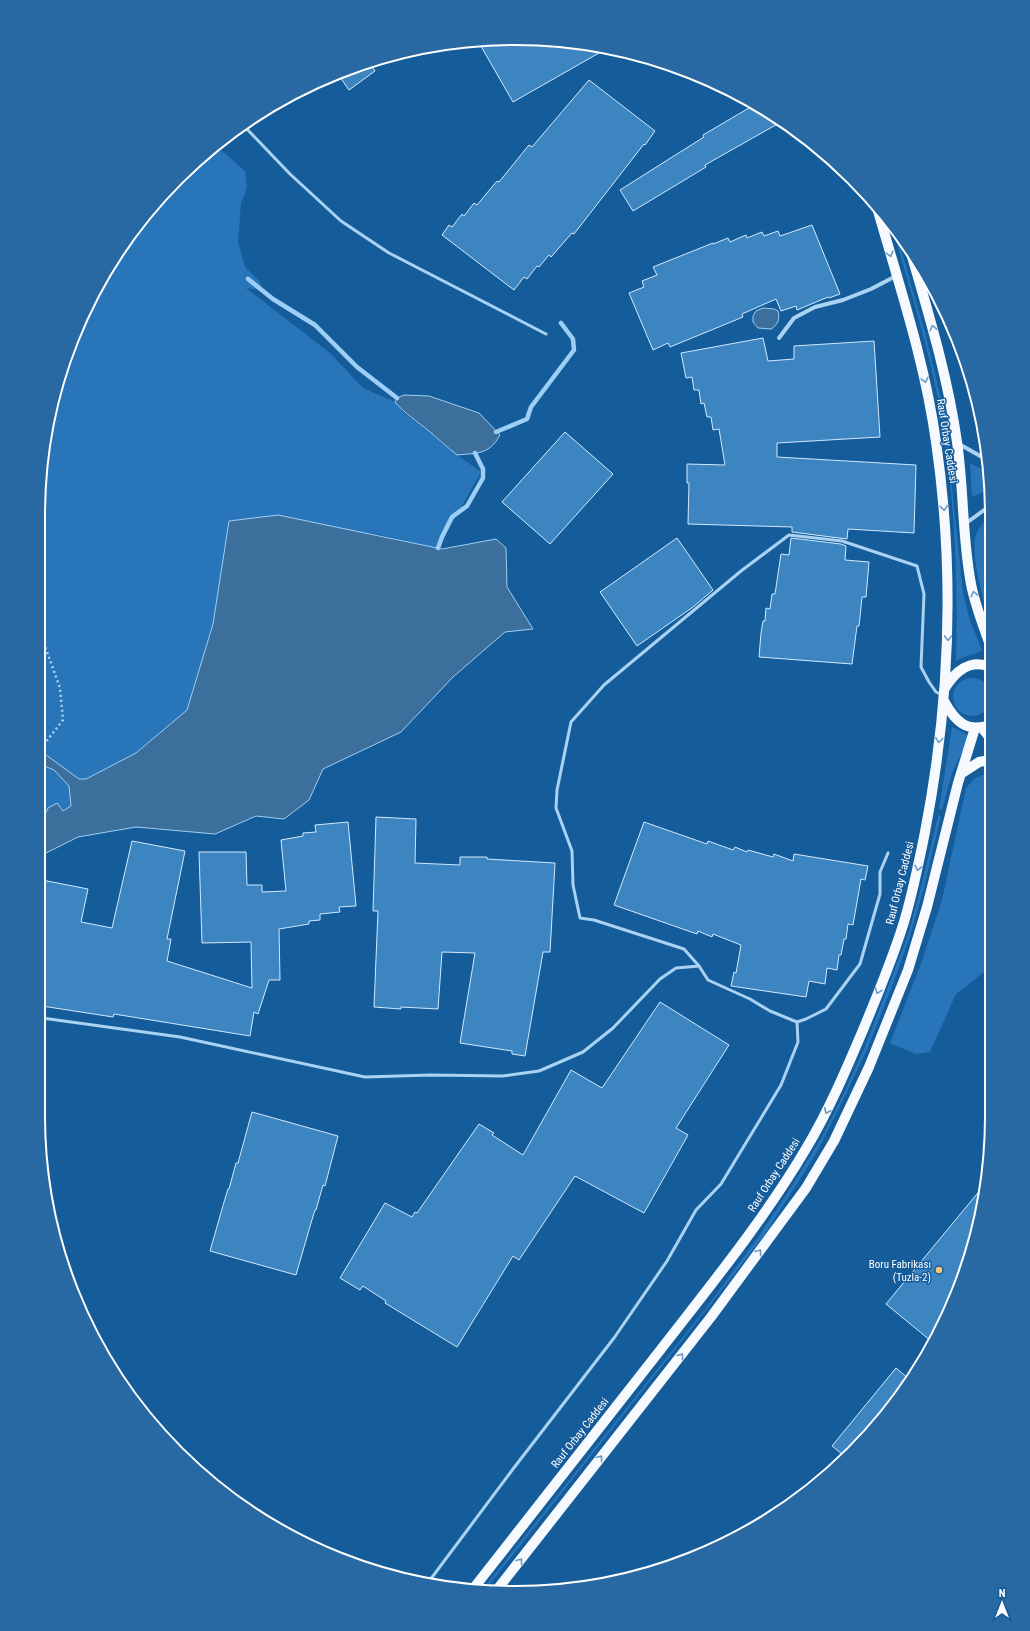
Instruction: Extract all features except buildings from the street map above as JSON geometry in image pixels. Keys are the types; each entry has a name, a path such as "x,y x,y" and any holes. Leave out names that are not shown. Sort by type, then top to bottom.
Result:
{"main road":[{"name":"Rauf Orbay Caddesi","path":"477,1584 715,1280 773,1200 821,1123 856,1046 904,921 913,889 930,809 944,696 947,661 948,589 946,529 941,474 926,387 880,220"},
{"name":"Rauf Orbay Caddesi","path":"917,272 937,347 958,443 964,526 971,584 985,630"},
{"name":"Rauf Orbay Caddesi","path":"944,696 956,672 964,667 975,664 985,666"},
{"path":"500,1586 716,1311 806,1188 834,1141 869,1067 908,970 927,907 958,783 982,727 962,724 954,718 944,696"},
{"path":"962,773 980,762 985,761"}],"street":[{"path":"779,338 794,318 815,307 843,300 871,289 896,276"},
{"path":"958,443 981,457"},
{"path":"964,526 985,510"}],"lane":[{"path":"247,129 290,174 341,221 389,253 546,334"},
{"path":"888,853 880,872 880,894 860,964 826,1009 797,1022 770,1011 750,998 708,980 699,966 684,949 594,920 580,918 573,885 572,851 556,808 557,790 571,722 604,685 741,572 789,535 842,541 917,566 924,594 921,667 936,692 944,696"},
{"path":"45,1018 180,1037 365,1077 431,1074 503,1076 539,1071 582,1052 613,1028 660,980 676,968 699,966"},
{"path":"431,1578 614,1338 667,1261 696,1210 721,1184 781,1085 798,1042 797,1022"}],"path":[{"path":"45,646 60,688 63,720 45,743"}],"shaded area":[{"path":"219,150 245,171 247,188 241,203 238,242 245,267 260,282 262,290 246,288 330,353 363,388 395,402 405,414 429,431 442,444 481,472 438,548 371,533 213,624 187,710 136,753 86,779 79,779 45,754 45,515 46,484 54,423 70,364 93,307 108,280 142,229 162,205 183,183"},
{"path":"896,240 900,246 926,336 940,396 948,450 963,593 970,621 982,650 956,661 955,541 950,481 938,397 920,324"},
{"path":"763,308 778,311 778,322 771,329 758,328 753,322 753,316 756,311"},
{"path":"404,395 429,396 479,413 500,435 496,442 487,450 457,455 407,414 395,402 397,398"},
{"path":"970,463 982,469 984,484 984,491 972,497"},
{"path":"278,515 442,549 496,539 506,548 507,587 533,629 505,632 453,677 401,732 323,769 309,800 284,819 256,816 215,834 136,827 78,837 45,854 45,814 48,808 57,803 63,811 71,806 69,786 54,770 45,766 45,754 79,779 86,779 136,753 187,710 213,624 229,521"},
{"path":"985,521 985,606 978,579 975,554 976,535"},
{"path":"968,678 976,678 985,682 985,712 976,716 968,716 958,711 953,701 953,693 958,683"},
{"path":"952,727 970,736 952,773 942,810 939,809"},
{"path":"45,766 54,770 69,786 71,807 63,811 57,803 48,808 45,814"},
{"path":"985,774 985,971 956,994 930,1052 916,1054 890,1043 922,961 942,900 966,788 975,778"},
{"path":"938,816 941,816 924,888 910,936 894,981 868,1047 817,1152 765,1234 489,1585 486,1585 709,1304 761,1233 792,1186 823,1135 864,1049 908,935"}],"waterway":[{"path":"248,279 273,299 315,325 357,367 397,398"},
{"path":"496,432 527,419 531,407 574,350 573,339 561,323"},
{"path":"438,548 452,517 467,506 483,478 483,469 475,453"}],"place":[{"name":"Boru Fabrikası (Tuzla-2)","path":"939,1270"}]}
